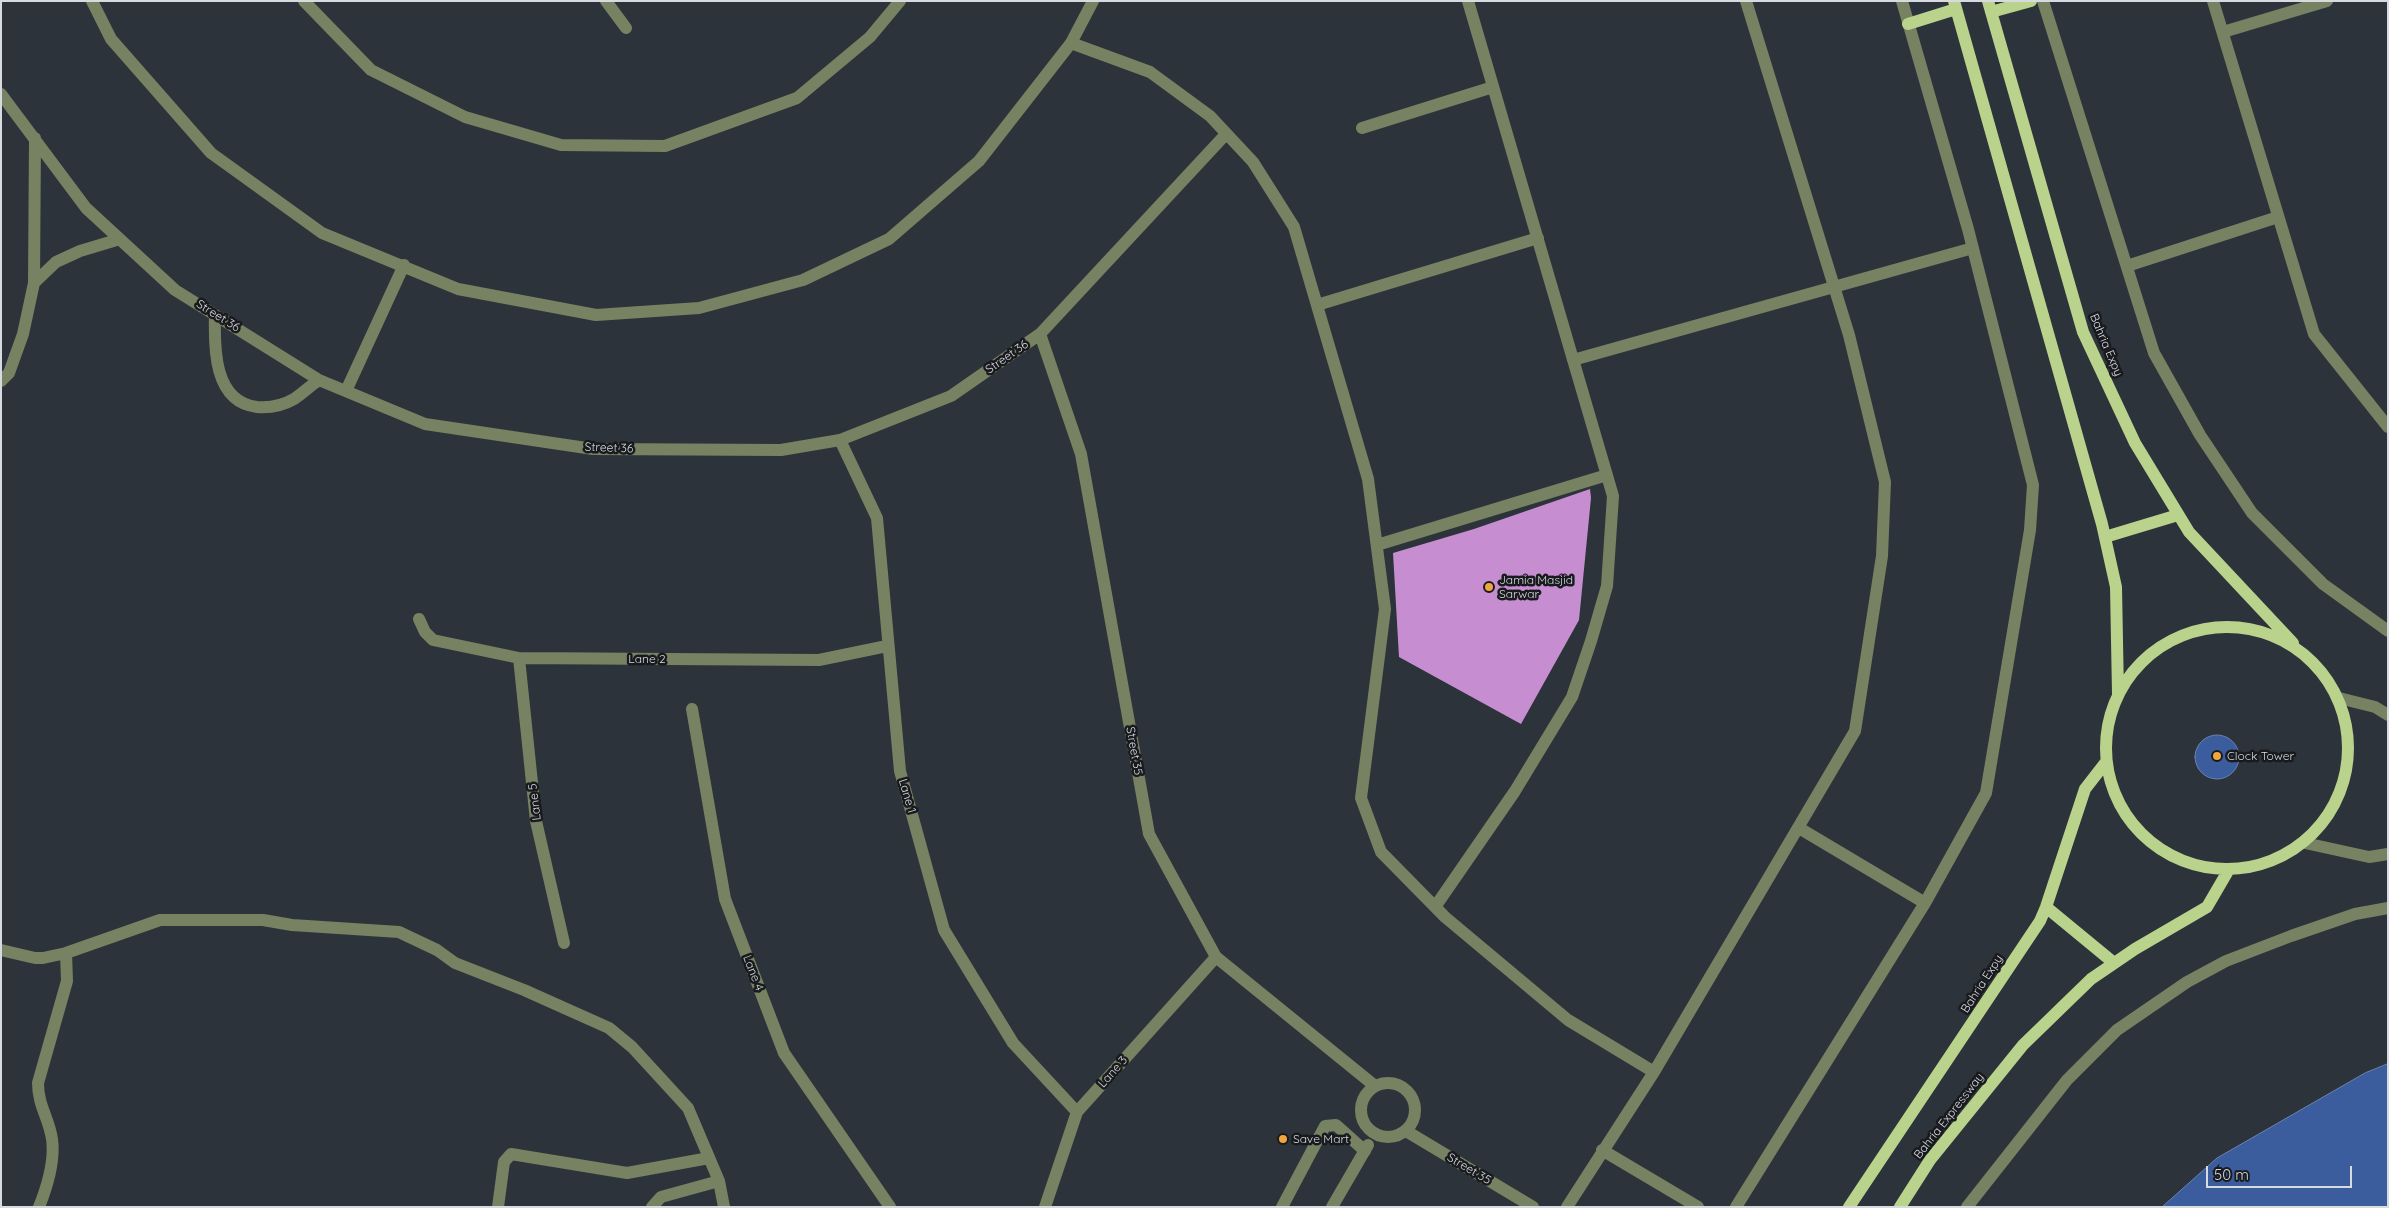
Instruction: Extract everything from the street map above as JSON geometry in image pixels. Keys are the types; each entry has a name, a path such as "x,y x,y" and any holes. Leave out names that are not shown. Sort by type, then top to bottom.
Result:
{"main road":[{"path":"1990,6 2031,1"},
{"path":"1908,24 1955,5 2105,536 2116,586 2118,694"},
{"name":"Bahria Expy","path":"1990,6 2084,332 2135,443 2189,532 2298,648"},
{"path":"2105,536 2178,515"},
{"path":"2218,626 2260,630 2298,648 2322,670 2339,698 2348,729 2347,768 2342,792 2326,820 2305,843 2269,864 2228,871 2193,866 2161,851 2134,828 2115,797 2106,762 2106,739 2108,724 2118,694 2143,660 2178,636 2218,626"},
{"name":"Bahria Expy","path":"1849,1207 1983,1008 2046,907 2086,789 2106,762"},
{"path":"2046,907 2114,962 2208,907 2228,871"},
{"name":"Bahria Expressway","path":"1900,1207 1930,1160 2023,1045 2091,979 2114,962"}],"street":[{"path":"92,1 111,39 211,153 322,233 404,265 458,290 596,315 698,308 803,280 889,239 979,161 1071,43 1093,1"},
{"path":"304,1 371,70 465,117 561,145 646,146 665,146 797,98 870,37 900,1"},
{"path":"606,1 626,28"},
{"path":"1435,907 1514,791 1572,697 1607,586 1613,496 1468,1"},
{"path":"1567,1207 1654,1072 1855,732 1882,556 1885,482 1849,335 1746,1"},
{"path":"1736,1207 1925,903 1986,793 2030,530 2033,485 1973,248 1902,1"},
{"path":"2043,1 2154,353 2200,435 2252,513 2323,584 2388,631"},
{"path":"2213,1 2314,334 2388,427"},
{"path":"2223,32 2327,1"},
{"path":"1071,43 1150,72 1210,116 1253,162 1294,227 1368,479 1385,609 1361,798 1381,852 1435,907 1568,1020 1654,1072"},
{"path":"1362,128 1493,87"},
{"name":"Street 36","path":"1,94 86,208 175,290 318,380 425,424 594,449 781,450 840,440 951,396 1040,334 1226,134"},
{"path":"1,381 10,373 23,334 34,283 35,138"},
{"path":"2127,266 2278,217"},
{"path":"1317,305 1538,238"},
{"path":"34,283 56,262 120,239"},
{"path":"1573,360 1973,248"},
{"path":"346,391 404,265"},
{"path":"215,315 214,350 219,370 229,393 244,405 270,408 293,400 318,380"},
{"name":"Street 35","path":"1040,334 1081,454 1149,834 1216,957 1375,1086"},
{"name":"Lane 1","path":"840,440 877,518 900,771 944,930 1013,1043 1077,1112"},
{"path":"1377,545 1607,475"},
{"name":"Lane 2","path":"419,619 425,632 433,640 519,658 819,660 888,646"},
{"name":"Lane 5","path":"519,658 536,821 564,943"},
{"path":"2339,698 2375,707 2388,715"},
{"name":"Lane 4","path":"692,708 724,899 784,1053 890,1207"},
{"path":"1799,828 1925,903"},
{"path":"2305,843 2369,857 2388,854"},
{"path":"1967,1207 2068,1080 2117,1030 2187,982 2226,961 2337,921 2388,908"},
{"path":"1,950 35,958 66,953 160,920 263,920 292,925 399,932 430,946 456,963 524,990 609,1028 632,1047 688,1108 719,1181 724,1207"},
{"path":"39,1207 45,1194 50,1168 52,1139 38,1099 38,1083 67,982 66,953"},
{"name":"Lane 3","path":"1045,1207 1077,1112 1216,957"},
{"path":"1387,1083 1398,1085 1412,1097 1415,1115 1406,1130 1391,1138 1374,1134 1365,1125 1360,1112 1366,1094 1375,1086 1387,1083"},
{"path":"1282,1207 1325,1126 1336,1125 1365,1151"},
{"name":"Street 35","path":"1406,1130 1532,1207"},
{"path":"1338,1205 1374,1134"},
{"path":"1602,1150 1698,1207"},
{"path":"498,1207 504,1162 511,1154 627,1173 709,1158"},
{"path":"652,1207 661,1197 719,1181"}],"water":[{"path":"2221,735 2233,741 2238,749 2238,765 2233,773 2225,778 2213,779 2201,773 2196,765 2195,753 2201,741 2209,736"},
{"path":"2388,1064 2388,1207 2162,1207 2217,1158 2365,1073"}],"building":[{"name":"Jamia Masjid Sarwar","path":"1590,489 1591,498 1579,620 1521,724 1399,657 1393,553 1474,529"}],"place":[{"name":"Jamia Masjid Sarwar","path":"1489,587"},
{"name":"Clock Tower","path":"2217,756"},
{"name":"Save Mart","path":"1283,1139"}]}
